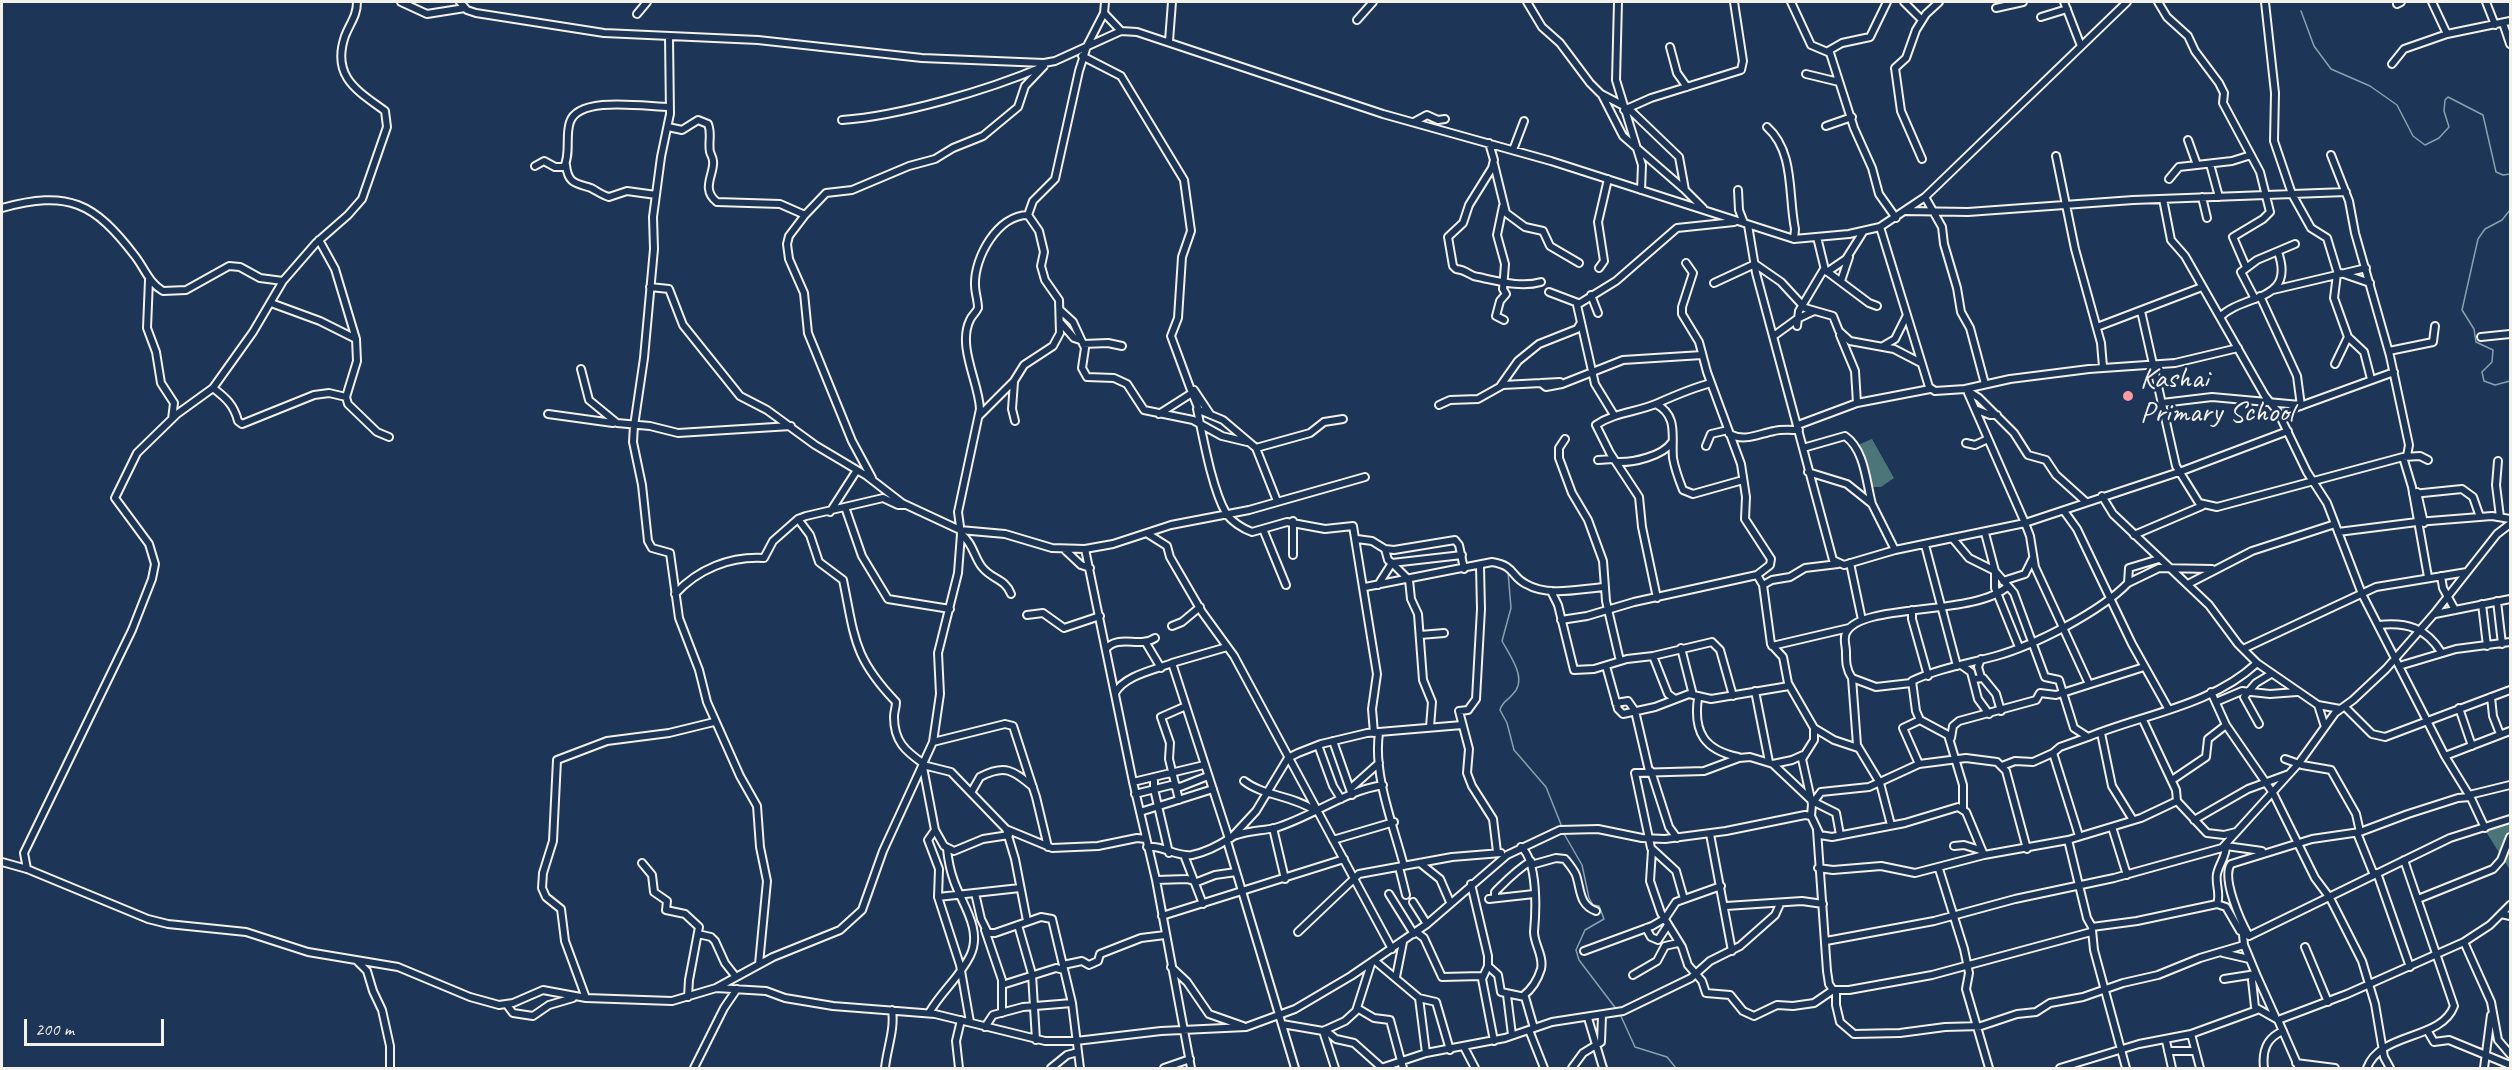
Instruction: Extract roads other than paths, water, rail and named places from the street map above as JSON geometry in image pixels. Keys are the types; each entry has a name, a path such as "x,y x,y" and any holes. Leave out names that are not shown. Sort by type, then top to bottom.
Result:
{"street":[{"path":"27,869 24,853 132,630 152,579 155,564 149,544 115,498 137,453 171,421 213,388 271,303 283,281 319,240 348,215 362,199 387,127 385,111 356,91 342,65 344,42 354,21 357,2"},
{"path":"401,2 427,14 465,8"},
{"path":"460,2 465,8 476,13 582,30 669,37 758,40 922,58 1047,64"},
{"path":"637,14 647,2"},
{"path":"978,417 1014,381 1024,365 1053,346 1060,333 1059,300 1043,272 1042,262 1045,255 1039,231 1029,215 1033,201 1055,179 1084,56 1104,13 1105,2"},
{"path":"1169,41 1172,2"},
{"path":"1357,20 1373,2"},
{"path":"1527,2 1542,27 1560,44 1574,65 1601,94 1625,108 1679,157 1685,190"},
{"path":"1618,2 1616,80 1643,174 1641,190"},
{"path":"1625,108 1742,68 1734,2"},
{"path":"1791,2 1810,45 1828,51 1842,43 1870,37 1887,2"},
{"path":"1904,2 1922,20"},
{"path":"1922,159 1901,111 1895,68 1906,58 1922,20 1939,2"},
{"path":"1996,8 2023,2"},
{"path":"2064,2 2081,46"},
{"path":"842,120 917,106 990,86 1073,53 1120,31 1145,33 1356,105 1608,179 1794,239 1817,237 1863,232 1880,227 1925,197 2127,2"},
{"path":"2158,2 2167,17 2188,36 2195,51 2217,78 2224,93 2223,103 2234,119 2263,179 2270,212 2263,219 2233,237 2246,267"},
{"path":"2265,2 2275,93 2273,137 2292,194 2311,228 2327,238 2338,274 2333,293 2348,337 2364,352 2371,379"},
{"path":"2432,2 2447,34"},
{"path":"2486,2 2495,25"},
{"path":"2041,17 2067,9"},
{"path":"1104,13 1120,31"},
{"path":"2392,64 2404,49 2447,34 2511,21"},
{"path":"2503,23 2511,44"},
{"path":"669,37 670,106 656,195 643,368 633,442 642,484 646,535 652,548 670,554 679,618 714,722 757,806 759,841 767,873 759,964"},
{"path":"1670,47 1678,74 1687,87"},
{"path":"1828,51 1879,194 1896,218"},
{"path":"1073,53 1084,56 1121,76 1184,180 1191,231 1182,257 1178,318 1171,336 1192,390 1217,490 1227,515 1248,531 1263,529 1279,522 1293,521 1325,529 1351,524 1365,586 1377,674 1372,709 1376,750 1394,822 1406,895"},
{"path":"872,479 852,441 808,333 804,293 787,247 789,236 826,193 852,190 909,166 935,159 953,148 983,136 1018,107 1025,87 1047,64"},
{"path":"1806,74 1839,82"},
{"path":"1601,94 1620,133 1685,190 1705,211"},
{"path":"656,195 627,190 609,197 590,188 577,186 569,179 566,165 569,124 574,114 581,109 612,105 670,106"},
{"path":"1414,122 1427,115 1438,120 1445,120"},
{"path":"1826,126 1852,117"},
{"path":"668,127 682,130 698,120 708,124 711,130 709,149 714,165 709,183 713,199 717,202 780,204 805,215"},
{"path":"1513,150 1524,122"},
{"path":"1767,127 1779,139 1788,167 1795,229 1794,239"},
{"path":"2188,140 2197,165"},
{"path":"1489,143 1506,213 1525,227 1543,231 1550,246 1578,264"},
{"path":"2169,179 2177,168 2251,155"},
{"path":"2331,155 2346,192 2394,372 2409,445 2405,457 2421,522 2428,577"},
{"path":"2056,156 2081,273 2097,327 2103,367"},
{"path":"536,166 544,161 559,168 566,165"},
{"path":"1493,163 1469,205 1462,223 1448,237 1454,268 1466,270 1477,277 1517,285 1541,282"},
{"path":"2210,164 2218,197"},
{"path":"1599,268 1604,261 1598,222 1608,179"},
{"path":"1738,190 1739,210 1775,335 1808,472 1833,560 1838,564"},
{"path":"1905,211 1968,212 2163,199 2346,192"},
{"path":"1925,197 1943,232 1961,312 1970,328 1984,384"},
{"path":"2202,197 2207,218"},
{"path":"2,208 45,199 78,203 92,209 131,250 149,280 163,291 181,291 225,267 236,266 260,278 283,281"},
{"path":"2163,199 2171,240 2185,256 2269,402 2281,418 2327,503 2362,594 2427,722 2470,796 2485,828"},
{"path":"1504,206 1497,235 1505,264 1506,294 1496,314 1498,318 1504,320"},
{"path":"2,862 27,869 148,919 168,924 246,932 308,952 398,967 483,1001 507,1005 543,990 586,998 672,1001 716,988 759,964 827,937 855,919 867,900 884,850 933,742 940,694 938,653 958,573 960,532 958,512 978,417 979,396 971,378 966,340 970,321 978,308 975,282 981,262 994,235 1005,222 1019,216 1029,215"},
{"path":"1578,303 1616,281 1677,228 1743,223"},
{"path":"1880,227 1930,389"},
{"path":"1841,281 1849,256 1863,232"},
{"path":"1817,237 1826,270 1869,303 1877,306"},
{"path":"319,240 335,269 356,339 357,361 346,397 350,407 363,420 389,437"},
{"path":"2295,244 2246,267 2241,274 2258,298 2297,376 2301,405"},
{"path":"2272,290 2282,275 2278,252"},
{"path":"1797,322 1802,305 1826,270 1849,256"},
{"path":"1686,263 1693,273 1681,311 1699,342 1733,448 1741,464 1746,497 1745,519 1769,552 1771,559 1763,585"},
{"path":"1714,284 1755,264"},
{"path":"1755,264 1781,282 1802,305 1833,316 1855,371 1857,403"},
{"path":"2220,317 2272,290 2366,268"},
{"path":"2338,274 2370,283"},
{"path":"149,280 147,328 156,352 161,383 174,403 171,421"},
{"path":"650,287 669,289 683,325 741,396 872,479 906,505 960,532 971,545 981,566 1008,585 1011,594"},
{"path":"2097,327 2202,287"},
{"path":"1549,292 1578,303"},
{"path":"1591,295 1598,313"},
{"path":"271,303 320,321 356,339"},
{"path":"1578,303 1580,323 1595,384 1614,416"},
{"path":"1059,309 1073,322 1082,342 1082,368 1087,377 1121,380 1131,389 1144,410 1192,420 1222,436 1247,442"},
{"path":"1775,335 1814,311"},
{"path":"2141,311 2178,471 2202,506"},
{"path":"1882,346 1895,339 1907,315"},
{"path":"1060,322 1074,338 1082,342 1122,346"},
{"path":"1439,405 1450,400 1478,399 1501,385 1523,357 1539,344 1577,329 1580,323"},
{"path":"2389,351 2433,342 2435,326"},
{"path":"2481,337 2511,334"},
{"path":"1840,335 1850,341 1882,346 1921,364"},
{"path":"2335,364 2348,337"},
{"path":"1733,448 1742,438 1798,427 1857,403 1930,389 1966,391 1984,384 2103,367 2154,366 2189,361 2238,348"},
{"path":"1501,385 1576,378 1627,359 1702,355"},
{"path":"1576,378 1589,358"},
{"path":"581,369 589,400 617,423"},
{"path":"2281,418 2301,405 2394,372"},
{"path":"1576,378 1588,379 1595,384"},
{"path":"1014,381 1012,409 1015,421"},
{"path":"1657,598 1642,527 1639,497 1596,427 1614,416 1656,404 1711,383"},
{"path":"213,388 227,399 235,409 238,421 242,424 314,395 329,393 346,397"},
{"path":"1159,414 1192,390"},
{"path":"1192,390 1210,415"},
{"path":"1966,391 2025,523 2030,536 2033,557 2089,684"},
{"path":"1966,391 1979,398 2014,433 2028,455 2046,460 2056,475 2086,502"},
{"path":"2162,403 2212,397 2301,405"},
{"path":"1663,400 1671,420 1677,474 1687,493 1743,480"},
{"path":"1656,404 1665,409"},
{"path":"1974,408 1994,415"},
{"path":"1197,409 1223,420 1256,448 1277,501"},
{"path":"548,414 634,426 650,426 678,433 791,426"},
{"path":"1979,420 1994,415"},
{"path":"1256,448 1310,433 1324,422 1343,419"},
{"path":"1763,585 1775,579 1790,577 1804,568 1850,563 1895,550 1954,540 2025,523 2288,431"},
{"path":"1706,446 1711,434 1729,432 1742,438"},
{"path":"1803,448 1845,436 1851,440 1865,472 1872,504 1895,550"},
{"path":"1565,439 1559,448 1559,458 1603,561 1604,587 1620,661"},
{"path":"1966,443 1975,445 1988,439"},
{"path":"1598,460 1607,458 1615,461 1635,460 1662,452 1673,441"},
{"path":"2134,535 2202,506 2217,507 2405,457 2420,456 2428,460"},
{"path":"2498,461 2496,485 2500,517"},
{"path":"830,512 857,470"},
{"path":"1808,472 1847,484 1872,504"},
{"path":"960,532 1005,534 1044,547 1085,549 1148,534 1171,525 1227,515 1365,477"},
{"path":"2415,492 2462,489 2473,496 2480,517"},
{"path":"2102,496 2113,514 2209,605 2243,649 2257,663 2318,705 2342,708 2378,737 2385,737 2511,690"},
{"path":"675,594 693,577 710,568 738,559 764,558 773,541 798,519 884,498 898,506 906,505"},
{"path":"845,507 859,551 888,599 950,609"},
{"path":"2064,511 2077,530 2140,660 2169,710"},
{"path":"2338,532 2480,517 2511,519"},
{"path":"798,519 810,535 819,562 843,580 857,649 866,666 896,702 894,720 900,745 905,752 923,765 948,770 972,791 1008,832 1048,847 1098,846 1137,838 1169,853 1184,855 1206,851 1229,839 1273,828 1341,799 1379,763"},
{"path":"1293,521 1293,555"},
{"path":"2188,584 2213,569 2252,551 2335,524"},
{"path":"2217,904 2219,893 2217,876 2223,863 2226,846 2236,832 2273,793 2342,708 2395,658 2420,630 2500,531 2511,524"},
{"path":"1263,529 1286,585"},
{"path":"1985,533 1995,571 1994,581 1997,593 2019,647"},
{"path":"1148,534 1167,546 1170,557 1267,715 1316,811 1392,949"},
{"path":"1886,554 1889,538"},
{"path":"1356,539 1372,541 1385,549 1394,550 1451,540 1457,542 1464,569"},
{"path":"1954,540 1969,558 1995,571 2014,593 2045,677 2057,678 2064,691 2074,728 2071,743"},
{"path":"1925,545 1959,665"},
{"path":"1064,549 1081,565 1090,568"},
{"path":"1085,549 1132,782 1156,880 1191,1068"},
{"path":"1385,549 1392,563 1409,580 1420,635 1424,680 1432,702 1430,727"},
{"path":"1392,563 1462,555"},
{"path":"1772,646 1850,628 1862,620 1912,610 1942,609 1997,593 2006,583 2025,574 2033,557"},
{"path":"2128,583 2129,568 2159,559"},
{"path":"1365,586 1480,567 1492,562 1510,567 1528,586 1551,591 1604,587"},
{"path":"1378,585 1392,563"},
{"path":"1850,563 1862,620"},
{"path":"1480,567 1481,609 1477,691 1474,705 1468,710 1459,711 1469,749 1467,773 1476,794 1493,819 1497,852"},
{"path":"1561,620 1757,575 1768,567"},
{"path":"1852,678 1876,687 1911,683 1959,665 2019,647 2064,627 2111,598 2128,583 2154,570 2213,569"},
{"path":"2243,649 2376,587 2467,572"},
{"path":"1757,575 1763,585 1772,646 1783,657 1790,686 1814,728 1833,740 1858,748"},
{"path":"2440,576 2456,610"},
{"path":"1551,591 1574,670 1606,666 1710,642 1718,645 1733,696"},
{"path":"2434,614 2511,599"},
{"path":"2497,602 2502,644"},
{"path":"2482,604 2487,646"},
{"path":"1173,626 1182,622 1200,607"},
{"path":"1912,610 1911,615 1928,676"},
{"path":"1027,615 1043,613 1064,628 1100,616"},
{"path":"2379,625 2405,624 2420,630 2432,638 2441,652"},
{"path":"1850,628 1845,638 1846,662 1852,678 1858,748 1880,783 1891,825"},
{"path":"1420,635 1444,633"},
{"path":"1106,649 1116,642 1146,643 1155,638"},
{"path":"2399,666 2441,652 2511,642"},
{"path":"1146,643 1161,668"},
{"path":"1115,693 1127,682 1172,663 1227,647"},
{"path":"1681,648 1696,696 1700,728 1707,745 1712,749 1739,758"},
{"path":"1653,656 1668,694 1675,699"},
{"path":"1981,659 1978,667 1981,677"},
{"path":"2131,672 2140,660"},
{"path":"1172,663 1199,741 1203,765 1229,839 1236,872 1284,1025 1295,1068"},
{"path":"2002,766 2015,761 2033,762 2071,743 2169,710 2211,692 2245,673 2257,663"},
{"path":"1959,665 1969,668 1981,677 1996,694 2001,711"},
{"path":"1606,666 1616,703 1623,714 1675,699 1696,696 1711,699 1790,686"},
{"path":"1950,743 1955,723 2038,700 2040,693 2053,695 2144,667"},
{"path":"1969,668 1978,699 1989,714"},
{"path":"2259,724 2244,699 2247,691 2271,674"},
{"path":"1973,679 1981,677"},
{"path":"1911,683 1920,720 1930,727 1946,732 1963,785 1963,808 1982,853"},
{"path":"2066,702 2072,690"},
{"path":"1755,691 1771,763 1812,802 1836,813 1840,835"},
{"path":"2216,702 2247,691 2270,694 2299,692"},
{"path":"2211,692 2226,725 2273,793 2318,885 2330,898 2370,984 2382,1047 2390,1068"},
{"path":"2492,697 2493,716 2500,734"},
{"path":"1616,703 1628,701 1635,711 1650,771 1669,827 1677,838"},
{"path":"2318,705 2325,728"},
{"path":"1179,800 1169,759 1169,739 1161,717 1186,706"},
{"path":"2459,708 2472,746"},
{"path":"1919,764 1903,728 1920,720"},
{"path":"1818,868 1833,870 1881,866 1907,873 1939,869 1982,853 2027,849 2068,840 2168,807 2177,801 2178,795 2143,720"},
{"path":"586,998 565,942 561,909 546,897 542,888 543,873 553,840 557,760 608,741 669,733 714,722"},
{"path":"933,742 1010,724 1015,730 1033,787 1048,847"},
{"path":"1229,839 1256,811 1288,758 1333,741 1376,733 1462,725"},
{"path":"2172,780 2206,757 2208,739 2226,725"},
{"path":"1814,728 1813,744 1803,755 1785,762 1771,763 1750,757 1739,758 1704,771 1635,773 1651,839 1650,880 1665,921 1707,993 1730,995 1743,1011 1754,1016 1777,1005 1793,1006 1814,1003 1835,991 1889,984 1968,966 2092,929 2217,904 2226,907 2246,935"},
{"path":"2074,728 2088,737"},
{"path":"2445,756 2511,731"},
{"path":"2101,733 2112,786 2133,820"},
{"path":"1333,741 1351,792"},
{"path":"1318,745 1331,782 1341,799"},
{"path":"2053,753 2079,836"},
{"path":"1803,755 1812,802 1811,816 1817,830 1818,868 1829,984 1835,991 1840,1022 1854,1034 1900,1033 1987,1025 2018,1014 2036,1012 2050,1004 2083,997 2244,945"},
{"path":"1812,802 1821,792 1863,788 1880,783 1919,764 1955,759 1988,759 2002,766 2009,779 2027,849"},
{"path":"2285,759 2331,770 2356,814 2359,832 2410,967"},
{"path":"923,765 935,830 947,849 954,880 961,894 975,941 960,973 945,988 929,1013"},
{"path":"1132,782 1203,765"},
{"path":"972,791 980,777 1004,769 1014,771 1033,787"},
{"path":"2194,820 2264,783 2289,774"},
{"path":"1136,794 1171,785 1175,787 1208,776"},
{"path":"1154,777 1154,789 1169,853"},
{"path":"1244,781 1258,790 1291,798 1316,811"},
{"path":"2338,1068 2297,1066 2244,945 2246,935 2236,909 2228,869 2231,864 2297,844 2359,832 2458,798 2511,784"},
{"path":"1351,792 1383,785"},
{"path":"1140,812 1213,789"},
{"path":"2177,801 2207,833 2224,835 2236,832"},
{"path":"1817,830 1825,837 1840,835 1891,825 1954,808 1963,808"},
{"path":"716,988 766,991 784,998 833,1006 929,1013 1036,1040 1076,1041 1246,1028 1295,1009 1373,962 1427,924 1507,855 1563,829 1606,830 1651,839 1677,838 1710,834 1799,816 1811,816"},
{"path":"2246,935 2330,898 2450,838 2511,819"},
{"path":"1333,840 1394,822"},
{"path":"2112,827 2127,875"},
{"path":"1273,828 1286,879"},
{"path":"935,830 928,840 939,869 938,897 960,973 970,1022"},
{"path":"947,849 954,850 1008,832"},
{"path":"1008,832 1027,921"},
{"path":"1710,834 1726,906 1732,951"},
{"path":"2418,899 2457,886 2493,869 2501,860 2511,837"},
{"path":"2068,840 2126,1068"},
{"path":"1954,846 1968,846 1982,853"},
{"path":"1826,941 1873,934 2127,875 2226,846 2266,852"},
{"path":"1521,847 1531,863 1534,934 1542,966 1536,981 1524,996"},
{"path":"1652,850 1676,872 1684,898"},
{"path":"1298,932 1353,878 1420,862 1497,852 1507,855"},
{"path":"1184,855 1203,904"},
{"path":"1534,894 1492,899 1503,881 1512,878 1517,870 1531,863 1556,858 1565,859 1576,875 1582,900 1596,912"},
{"path":"1162,916 1344,859"},
{"path":"2367,1068 2375,1053 2382,1047 2427,1030 2446,1017 2454,1002 2435,956 2404,860"},
{"path":"1420,862 1440,879 1450,902"},
{"path":"642,863 654,878 654,892 667,901 666,910 685,914 699,927 688,980 688,997"},
{"path":"1939,869 1968,966 1966,989 1989,1068"},
{"path":"1156,880 1196,881 1236,872"},
{"path":"1471,884 1488,966 1482,976 1494,1041"},
{"path":"1646,928 1649,935 1658,940 1674,904 1684,898 1721,886"},
{"path":"938,897 1020,888"},
{"path":"975,893 1002,985 1002,1013"},
{"path":"1389,894 1415,933 1424,938 1442,977 1482,976"},
{"path":"1726,906 1802,901 1823,904"},
{"path":"1413,902 1427,924"},
{"path":"1284,1025 1324,1031 1341,1041 1354,1043 1382,1068 1426,1053 1494,1041 1552,1022 1602,1016 1638,1005 1695,975 1710,962 1732,951 1775,915 1780,904"},
{"path":"2060,1068 2139,1044 2166,1041 2191,1034 2257,1010 2277,1018 2328,1002 2464,942 2490,925 2511,905"},
{"path":"2501,914 2511,916"},
{"path":"984,929 991,933 1027,921 1045,917 1052,919 1072,1003 1080,1068"},
{"path":"1584,951 1665,921"},
{"path":"1018,925 1032,974 1036,1040"},
{"path":"698,934 711,937 715,941 725,963 736,976"},
{"path":"1002,985 1032,974 1064,968 1082,961 1089,964 1098,961 1100,954 1125,944 1165,935"},
{"path":"1396,977 1403,942"},
{"path":"2464,942 2492,1009 2495,1033 2511,1054"},
{"path":"1633,975 1657,961 1665,946 1678,943"},
{"path":"2305,947 2328,1002"},
{"path":"2223,953 2249,959"},
{"path":"356,960 367,971 372,991 382,1010 390,1046 390,1068"},
{"path":"1373,962 1396,977 1419,998 1436,1002 1450,1050"},
{"path":"1324,1031 1350,1017 1357,1008 1373,962"},
{"path":"1171,966 1187,982 1209,1014 1246,1028"},
{"path":"1488,966 1496,971 1501,993 1524,996"},
{"path":"2224,979 2256,974"},
{"path":"2256,974 2252,980 2252,989 2257,1010"},
{"path":"729,981 734,989"},
{"path":"694,1068 734,989"},
{"path":"1507,995 1512,1035"},
{"path":"1524,996 1544,1068"},
{"path":"507,1005 513,1012 533,1016 549,1005 577,997"},
{"path":"1419,998 1426,1053"},
{"path":"985,1027 993,1015 1034,1006 1072,1003"},
{"path":"1357,1008 1374,1018 1390,1020 1403,1068"},
{"path":"1284,1025 1295,1009"},
{"path":"2484,1068 2492,1009"},
{"path":"885,1068 887,1044 893,1030 892,1010"},
{"path":"1572,1068 1583,1053 1596,1046 1601,1040 1602,1016"},
{"path":"1588,1018 1603,1068"},
{"path":"959,1068 956,1041 961,1020"},
{"path":"2427,1030 2434,1042 2447,1039 2511,1065"},
{"path":"1324,1031 1335,1068"},
{"path":"2264,1068 2265,1046 2272,1036 2283,1031"},
{"path":"2191,1034 2200,1068"},
{"path":"2166,1041 2172,1068"},
{"path":"1464,1047 1475,1068"},
{"path":"2168,1051 2195,1051"},
{"path":"1051,1068 1067,1055 1078,1052"},
{"path":"1164,1068 1190,1059"}],"waterway":[{"path":"2301,11 2314,46 2331,69 2370,86 2397,105 2413,136 2425,145 2439,138 2449,127 2444,111 2445,100 2448,97 2483,115 2496,172 2503,175 2510,174"},
{"path":"2510,210 2502,220 2485,229 2478,239 2462,310 2474,329 2476,342 2493,350 2492,362 2482,372 2484,381 2495,385 2510,381"},
{"path":"1508,572 1511,608 1502,641 1516,668 1519,682 1517,689 1503,703 1500,710 1507,723 1514,750 1546,787 1562,827"},
{"path":"1563,832 1582,865 1589,898 1593,905 1599,906 1604,919 1585,930 1576,950 1579,960 1617,1010"},
{"path":"1620,1014 1635,1047 1667,1057 1676,1068"}],"place":[{"name":"Kashai Primary School","path":"2128,396"}]}
